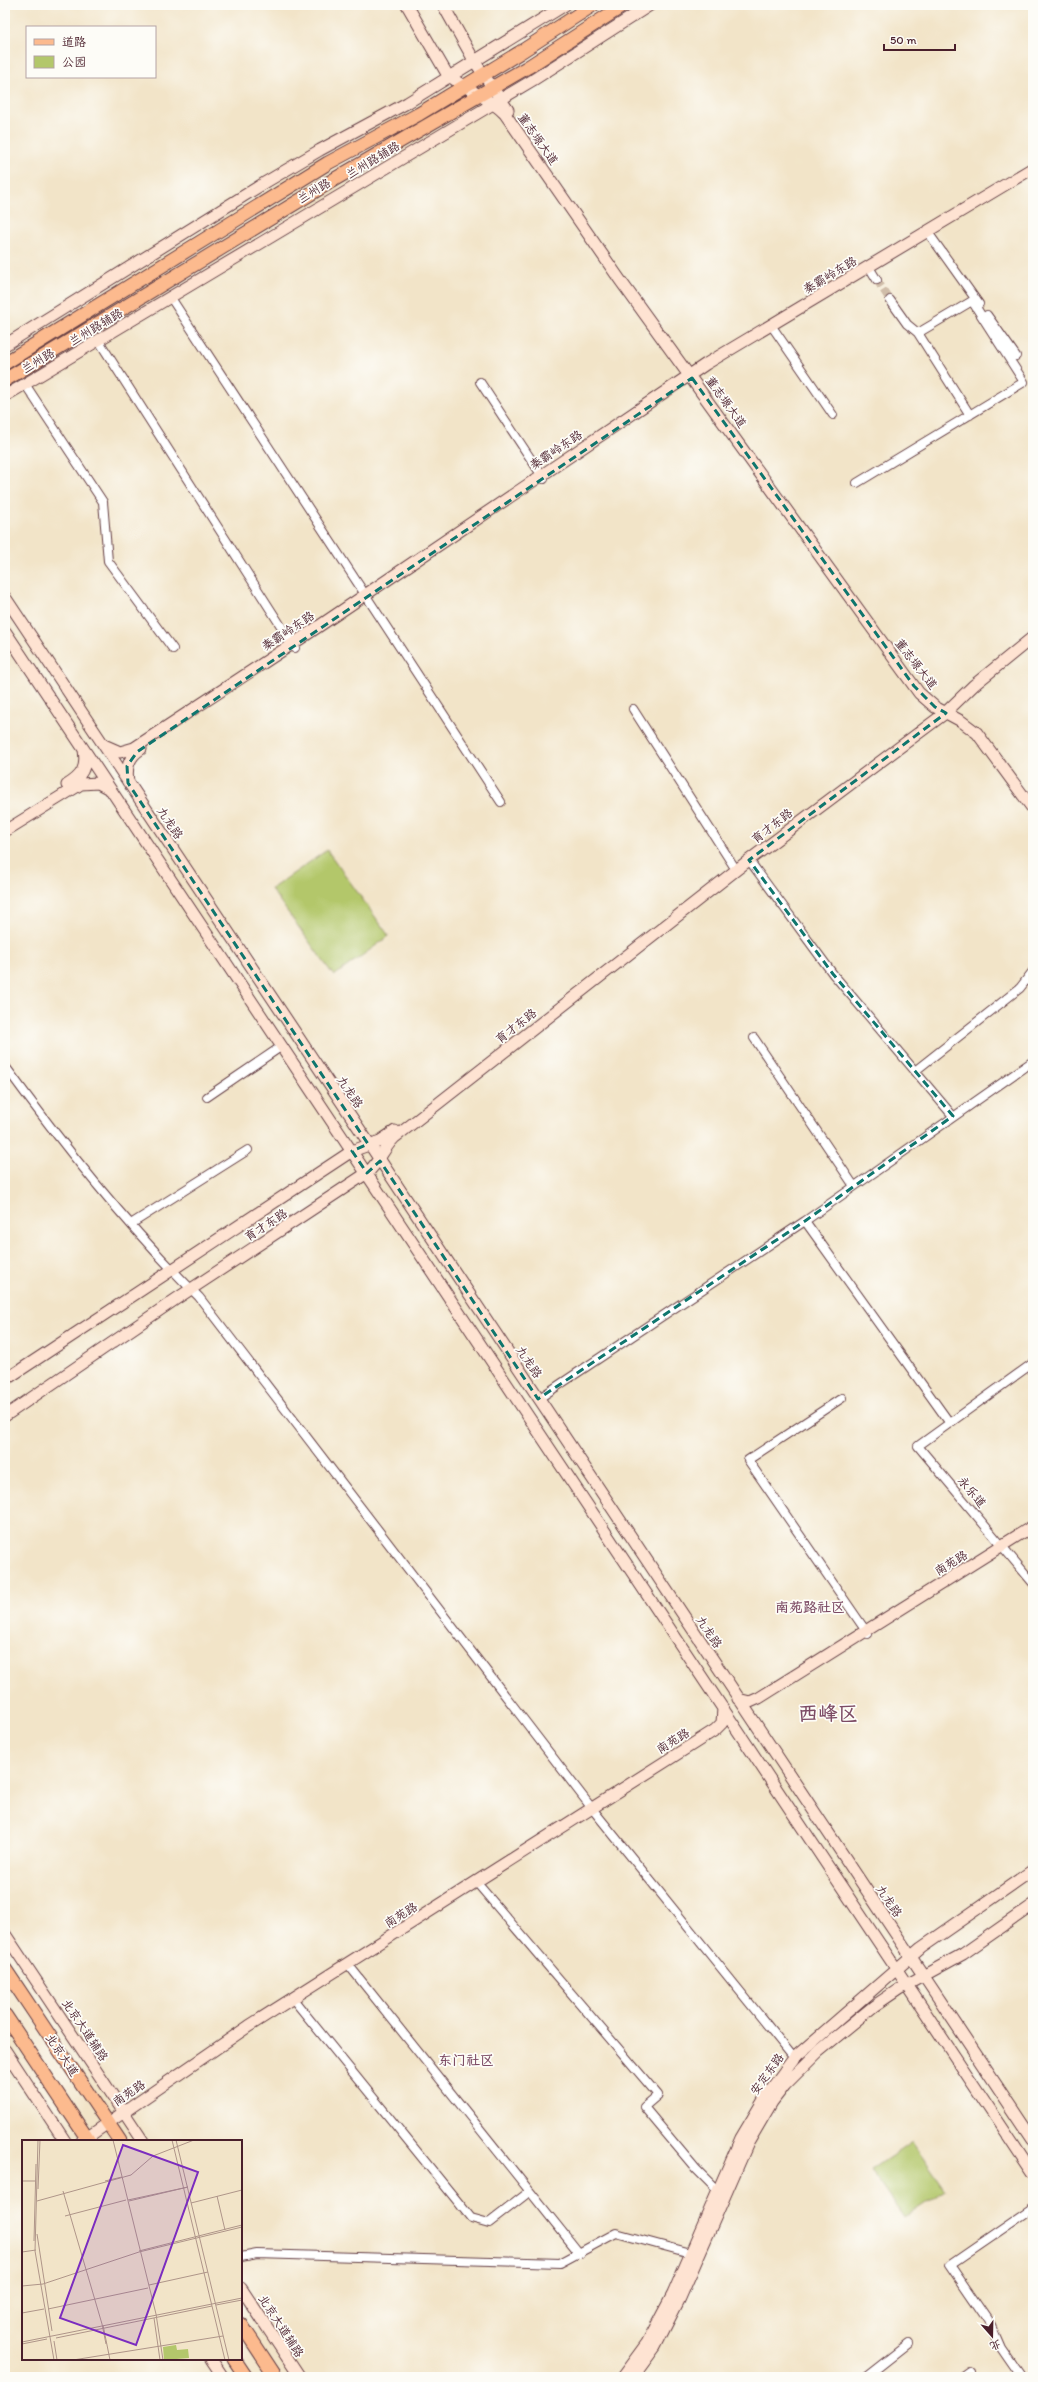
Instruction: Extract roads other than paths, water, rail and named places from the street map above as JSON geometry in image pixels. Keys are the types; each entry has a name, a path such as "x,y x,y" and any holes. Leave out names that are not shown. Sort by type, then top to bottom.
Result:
{"main road":[{"name":"兰州路","path":"5,363 328,163 484,75 593,5"},
{"name":"兰州路","path":"5,380 315,190 492,88 624,5"},
{"name":"北京大道","path":"5,1969 119,2140"},
{"name":"北京大道","path":"5,2015 87,2140"},
{"path":"242,2326 276,2377"},
{"path":"235,2360 246,2377"}],"street":[{"name":"董志塬大道","path":"407,5 434,54 450,77 464,87 498,102"},
{"name":"董志塬大道","path":"443,5 475,62 492,88 505,114 620,280 693,375 914,686 926,700 965,717 981,730 1033,800"},
{"path":"5,345 313,154 406,104 565,5"},
{"name":"兰州路辅路","path":"5,396 498,102 650,5"},
{"name":"秦霸岭东路","path":"929,233 1033,168"},
{"name":"秦霸岭东路","path":"128,783 127,766 136,752 693,375 870,268 1033,173"},
{"path":"929,233 1016,356"},
{"path":"870,268 877,280"},
{"path":"171,298 501,802"},
{"path":"890,300 907,324 918,333 970,415"},
{"path":"858,483 1024,382 972,301 918,333"},
{"path":"772,327 833,415"},
{"path":"99,341 294,646"},
{"path":"480,382 543,477"},
{"path":"26,384 104,502 108,561 173,649"},
{"name":"九龙路","path":"5,597 755,1725 1033,2140"},
{"name":"育才东路","path":"5,1380 171,1269 352,1151 368,1144 380,1141 391,1134 733,865 945,709 971,681 1033,630"},
{"path":"5,631 1033,2174"},
{"name":"育才东路","path":"5,1416 191,1289 367,1173 380,1160 385,1148 394,1138 749,860 945,709 1033,637"},
{"name":"秦霸岭东路","path":"101,743 106,748 120,752 134,748 294,646"},
{"path":"633,709 733,865"},
{"name":"董志塬大道","path":"945,709 977,733 1033,809"},
{"path":"5,826 77,778 85,766 84,750"},
{"path":"5,831 81,784 98,783 112,791"},
{"path":"749,860 833,974 953,1116"},
{"path":"915,1071 1020,988 1033,971"},
{"path":"754,1038 854,1186"},
{"path":"207,1097 282,1046"},
{"path":"538,1399 805,1221 1033,1061"},
{"path":"5,1066 65,1149 171,1269 191,1289 593,1809 794,2058"},
{"path":"131,1224 248,1150"},
{"path":"805,1221 949,1422 1033,1363"},
{"path":"842,1398 748,1460 867,1632"},
{"name":"永乐道","path":"949,1422 918,1446 1033,1583"},
{"name":"南苑路","path":"1004,1548 1033,1526"},
{"name":"南苑路","path":"738,1699 745,1702 754,1701 1033,1531"},
{"name":"南苑路","path":"755,1725 755,1714 762,1702 867,1632"},
{"name":"南苑路","path":"87,2140 294,2000 478,1885 715,1730 722,1723 723,1708"},
{"name":"南苑路","path":"593,1809 717,1733 730,1731 740,1734"},
{"name":"安定东路","path":"622,2377 647,2343 673,2294 717,2190 753,2117 766,2096 794,2058 910,1957 1008,1886 1033,1870"},
{"path":"478,1885 658,2095 644,2107 696,2169 717,2190"},
{"name":"安定东路","path":"633,2377 655,2347 680,2298 748,2143 772,2102 785,2085 818,2052 874,2006 906,1985 963,1954 1033,1905"},
{"name":"北京大道辅路","path":"5,1934 142,2140"},
{"path":"349,1965 580,2254"},
{"path":"294,2000 471,2218 489,2223 529,2192"},
{"path":"5,2050 64,2140"},
{"path":"1021,2377 1001,2348 991,2325 950,2265 1033,2208"},
{"path":"242,2256 257,2254 560,2263 580,2254 616,2233 690,2253"},
{"name":"北京大道辅路","path":"242,2290 300,2377"},
{"path":"866,2377 908,2344"},
{"path":"212,2360 223,2377"},
{"path":"962,2377 969,2372"}],"tunnel":[{"path":"877,280 890,300"}],"district":[{"name":"南苑路社区","path":"810,1607"},
{"name":"西峰区","path":"828,1713"},
{"name":"东门社区","path":"466,2060"}]}
